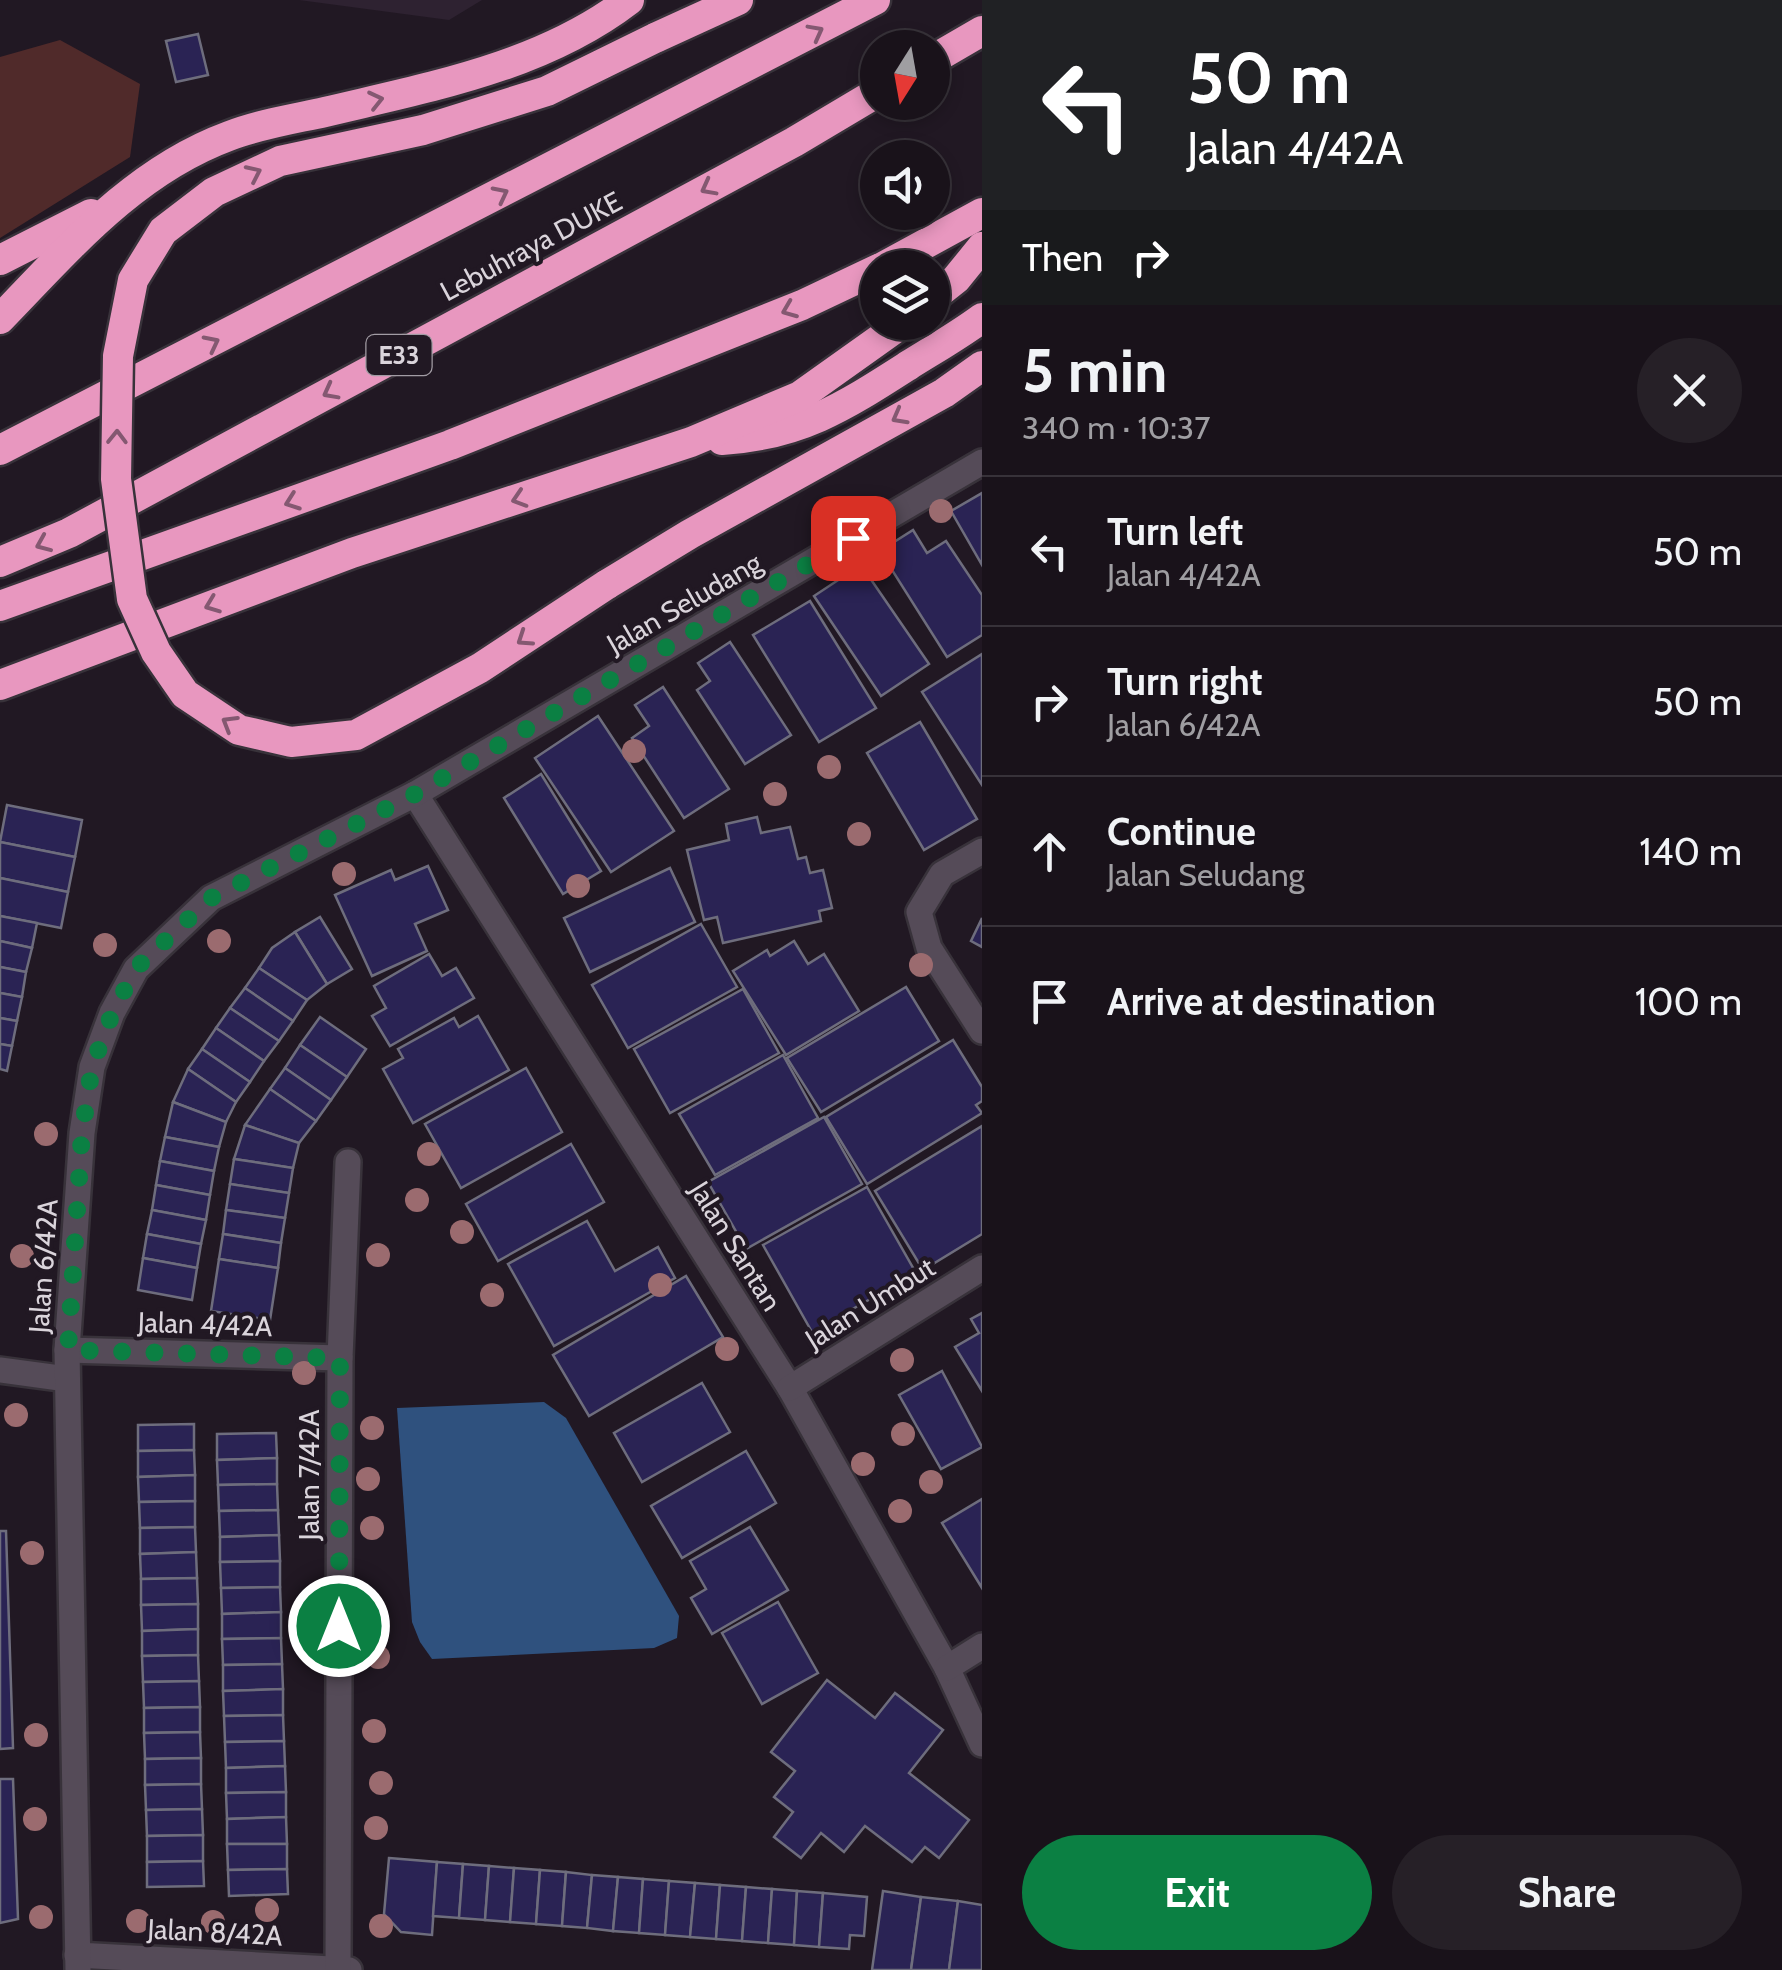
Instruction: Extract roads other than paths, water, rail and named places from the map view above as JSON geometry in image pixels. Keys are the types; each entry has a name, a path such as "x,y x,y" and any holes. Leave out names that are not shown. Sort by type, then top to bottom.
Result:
{"highway":[{"path":"0,260 114,203 192,152 231,135 436,86 532,56 629,0"},
{"path":"655,38 701,0"},
{"path":"738,0 547,91 422,130 280,161 214,192 163,231 132,280 118,356 116,479 132,599 156,652 185,694 239,730 291,742 356,735 480,668 673,544 944,392 982,366"},
{"path":"0,450 875,0"},
{"path":"950,50 982,31"},
{"name":"Lebuhraya DUKE","path":"0,562 68,532 794,142 860,103"},
{"path":"0,319 114,203"},
{"path":"918,250 982,213"},
{"path":"950,284 982,247"},
{"path":"0,606 450,445 802,305 860,277"},
{"path":"691,442 750,438 823,417 982,318"},
{"path":"0,685 352,553 691,442 800,396 879,340"}],"street":[{"name":"Jalan Seludang","path":"415,794 982,462"},
{"name":"Jalan 6/42A","path":"77,1962 67,1379 82,1133 92,1067 112,1014 136,968 211,898 415,794"},
{"name":"Jalan Santan","path":"415,794 790,1388 947,1668 982,1744"},
{"path":"982,850 942,874 919,912 928,948 982,1030"},
{"name":"Jalan 7/42A","path":"338,1969 340,1358 348,1162"},
{"name":"Jalan Umbut","path":"790,1388 982,1268"},
{"name":"Jalan 4/42A","path":"68,1350 340,1358"},
{"path":"0,1370 67,1379"},
{"path":"947,1668 982,1646"},
{"name":"Jalan 8/42A","path":"77,1962 349,1970"}],"water":[{"path":"544,1402 566,1418 679,1616 677,1638 654,1648 432,1659 412,1622 397,1408"}]}
